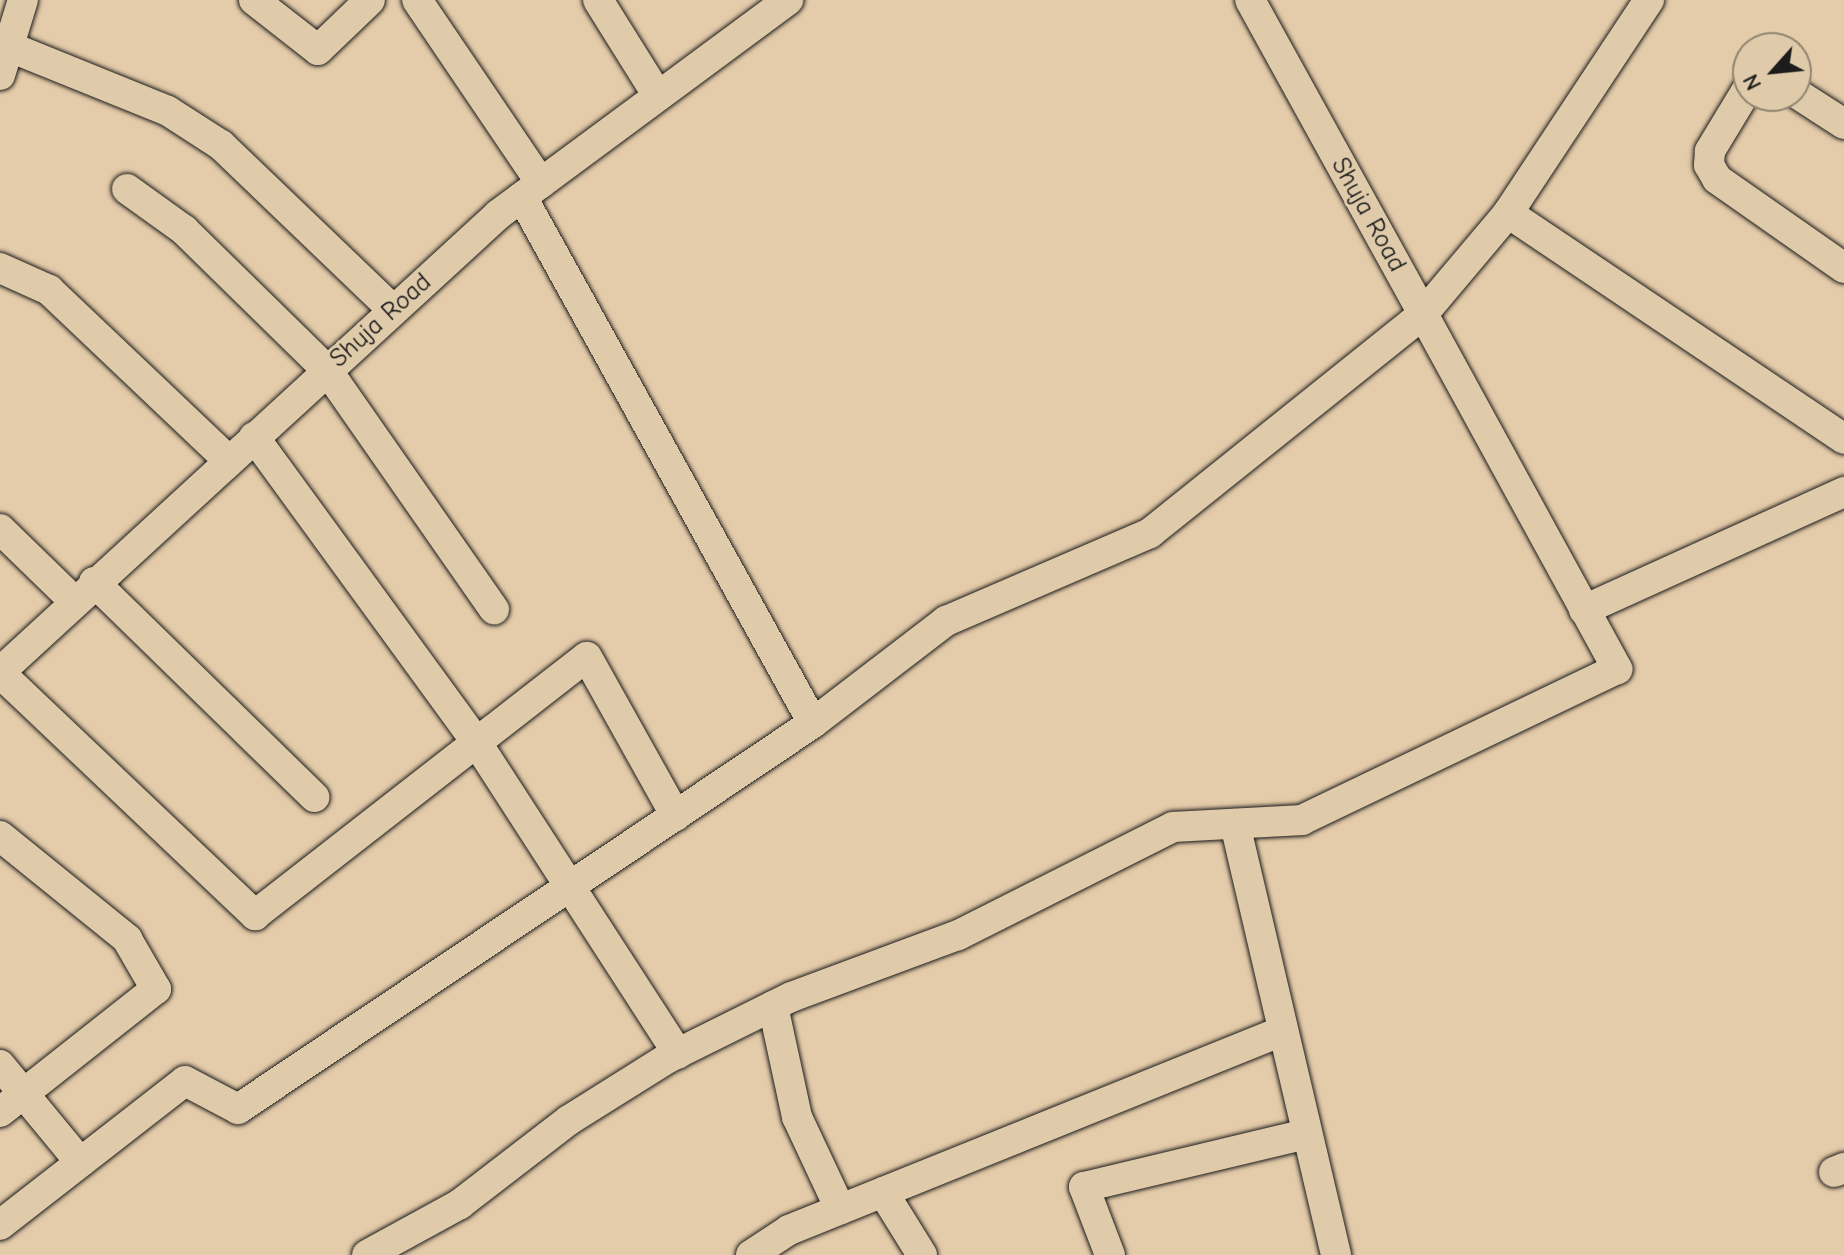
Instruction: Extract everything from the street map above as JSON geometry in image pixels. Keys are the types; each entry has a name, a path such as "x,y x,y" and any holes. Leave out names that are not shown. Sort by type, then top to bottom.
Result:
{"street":[{"path":"0,75 4,45 23,0"},
{"path":"254,0 318,50 370,0"},
{"path":"417,0 532,190 813,723"},
{"path":"598,0 658,96"},
{"name":"Shuja Road","path":"0,673 84,591 393,310 532,190 788,0"},
{"name":"Shuja Road","path":"1235,824 1302,820 1617,669 1250,0"},
{"path":"0,1225 185,1081 238,1109 813,723 946,621 1150,533 1423,314 1508,213 1649,0"},
{"path":"4,45 168,111 221,145 393,310"},
{"path":"1812,103 1844,124"},
{"path":"1734,112 1710,151 1709,165 1717,179 1844,268"},
{"path":"127,189 184,230 327,370 494,609"},
{"path":"1508,213 1844,439"},
{"path":"0,268 49,290 228,460"},
{"path":"254,437 477,743 573,886 678,1054"},
{"path":"1584,610 1844,492"},
{"path":"0,529 84,591 314,797"},
{"path":"0,673 255,915 587,657 676,816"},
{"path":"367,1255 460,1204 569,1120 678,1054 773,1006 958,935 1173,827 1235,824 1302,1135 1336,1255"},
{"path":"0,836 127,939 156,989 12,1102"},
{"path":"773,1006 797,1117 840,1209"},
{"path":"751,1255 840,1209 1280,1032"},
{"path":"0,1065 12,1102 80,1162"},
{"path":"1110,1255 1084,1187 1302,1135"},
{"path":"883,1192 922,1255"}]}
